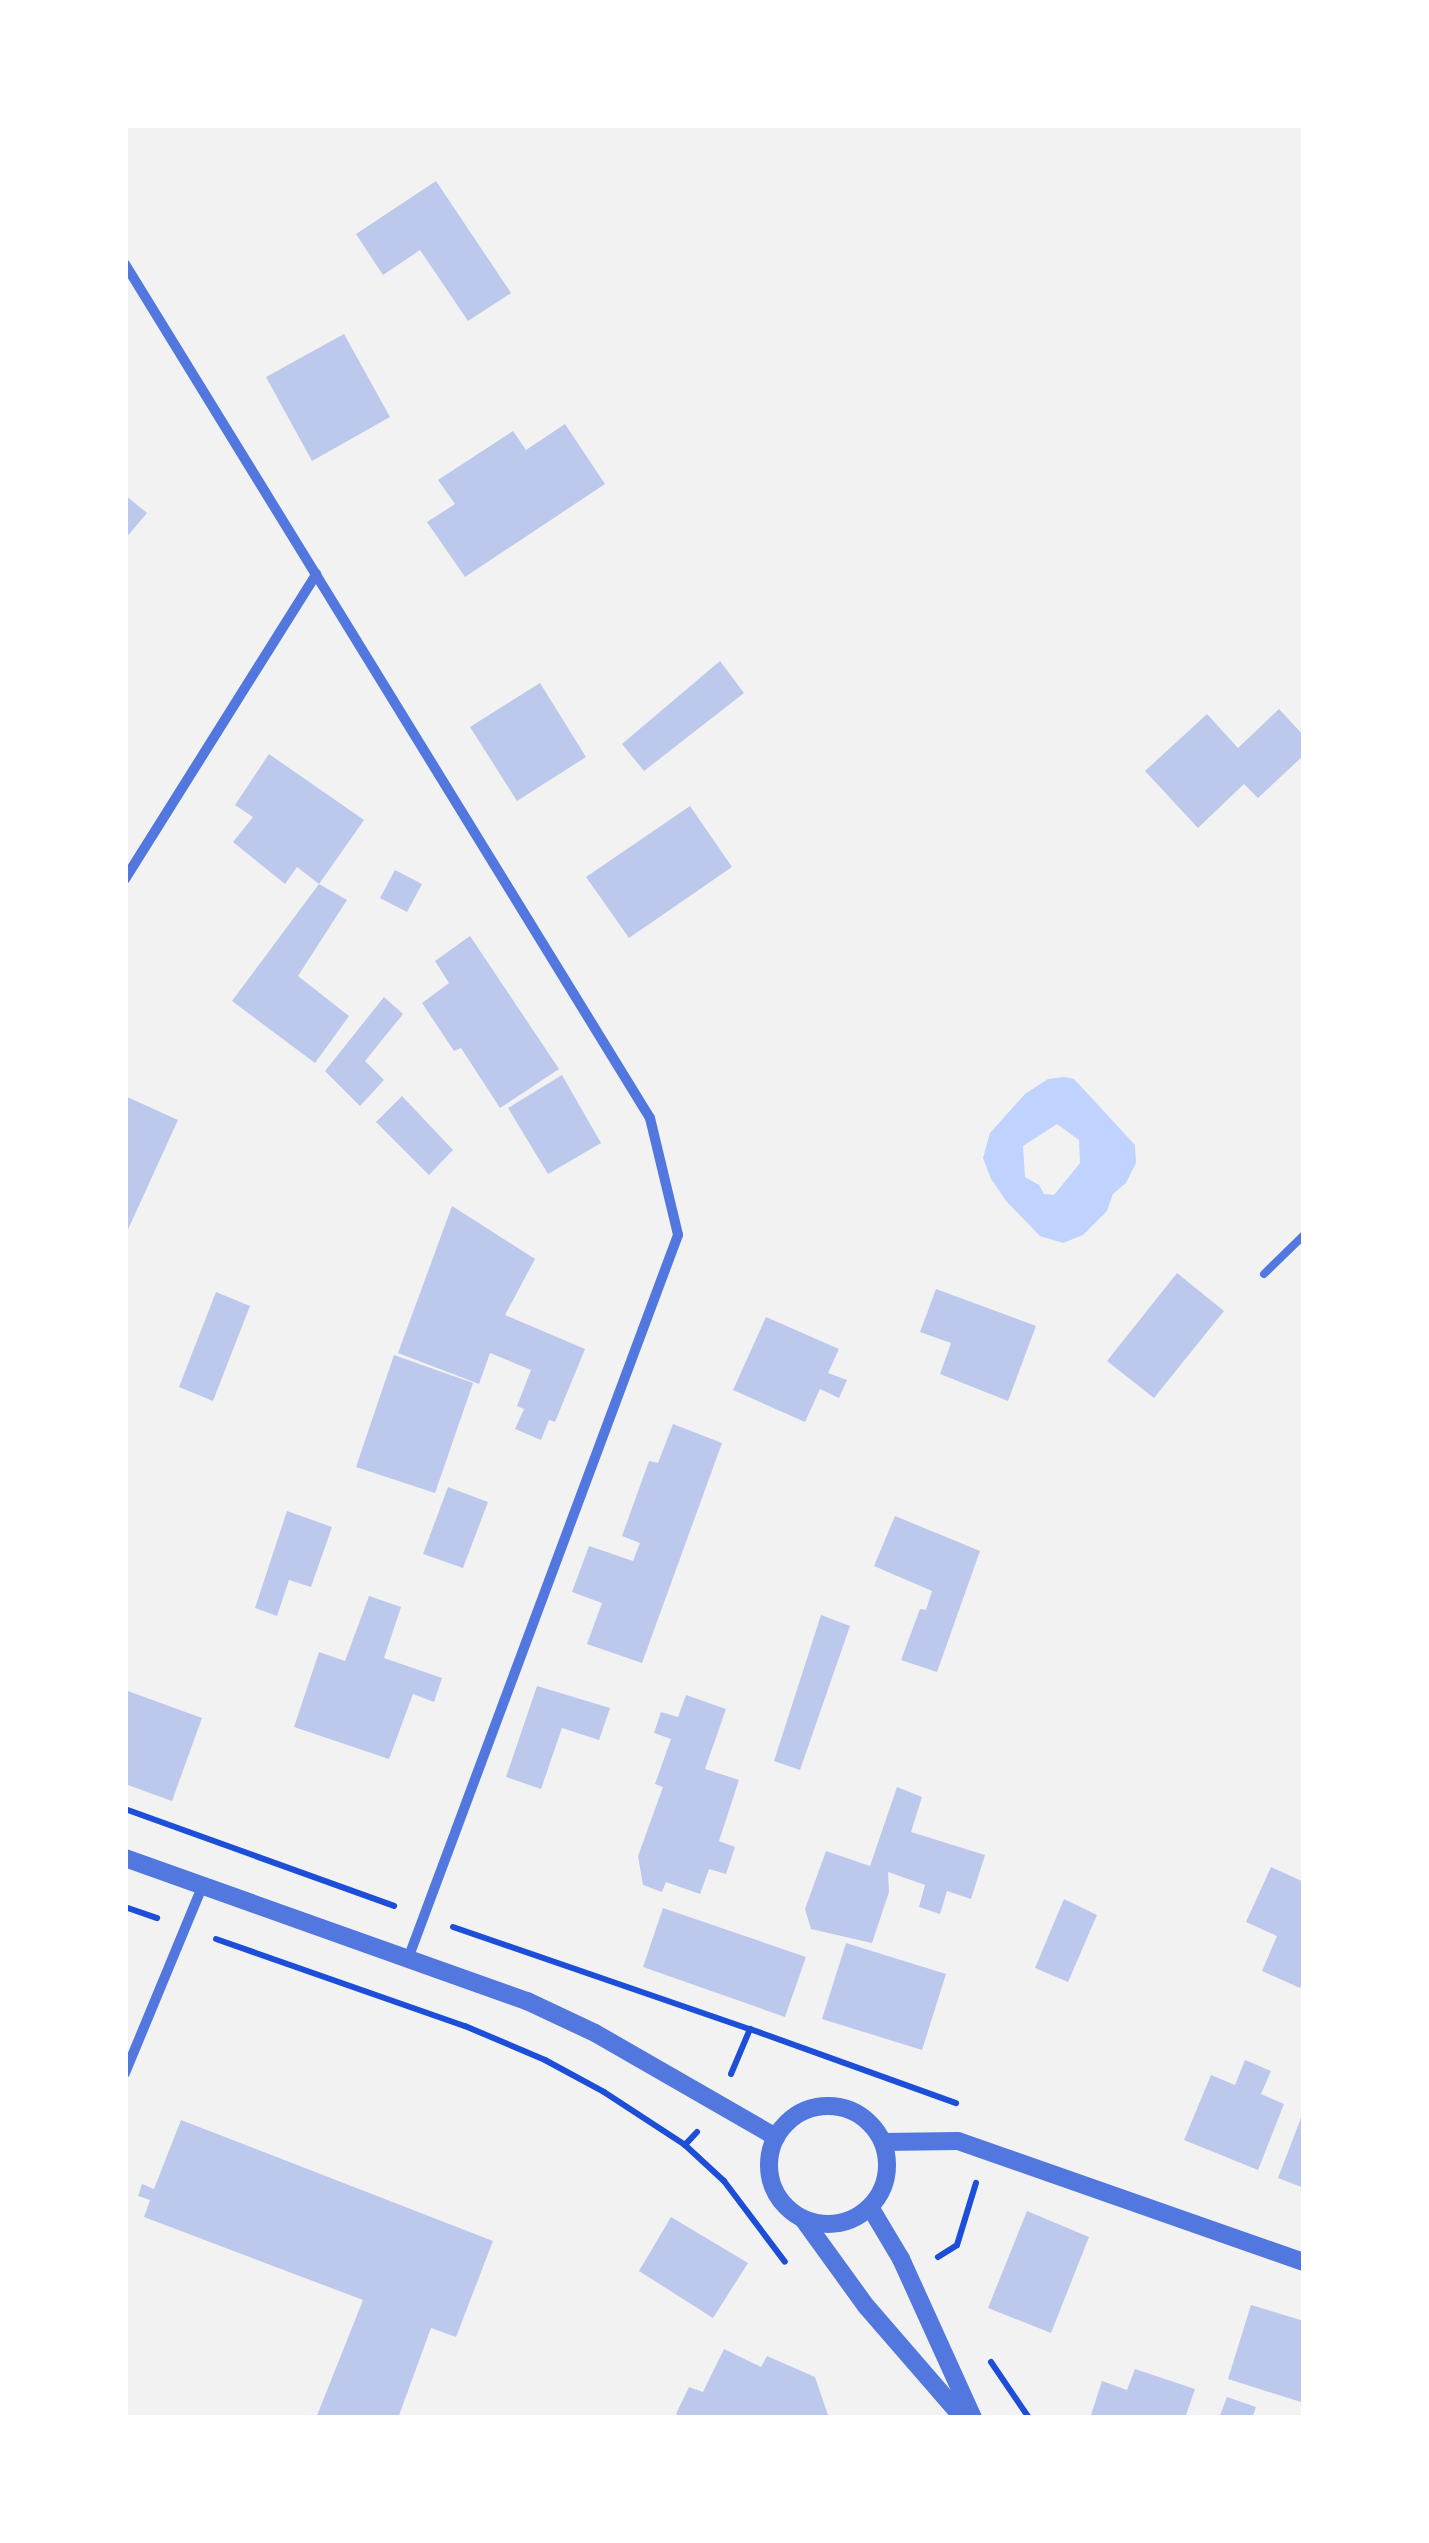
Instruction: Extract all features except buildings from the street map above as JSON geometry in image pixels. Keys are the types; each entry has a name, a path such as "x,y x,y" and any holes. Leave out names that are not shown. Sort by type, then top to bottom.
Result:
{"street":[{"path":"125,264 650,1118 678,1235 408,1956"},
{"path":"125,879 316,574"},
{"path":"125,1858 527,2001 595,2033 776,2137"},
{"path":"125,2073 203,1885"},
{"path":"803,2219 838,2222 870,2208 886,2176 883,2142 870,2124 852,2111 830,2106 809,2109 789,2120 769,2155 775,2193 803,2219 858,2296 962,2418"},
{"path":"883,2142 958,2141 1304,2262"},
{"path":"870,2208 901,2259 973,2418"}],"lane":[{"path":"1264,1274 1304,1235"}],"path":[{"path":"125,1907 466,2026 604,2092 685,2146"},
{"path":"735,2067 750,2029 968,2108"}],"water":[{"path":"1048,1079 1074,1079 1135,1145 1136,1163 1126,1183 1113,1194 1107,1211 1083,1235 1063,1243 1040,1236 1007,1202 991,1179 983,1158 990,1133 1025,1094","holes":["1057,1124 1079,1140 1080,1163 1054,1195 1044,1194 1039,1185 1025,1177 1023,1146"]}]}
